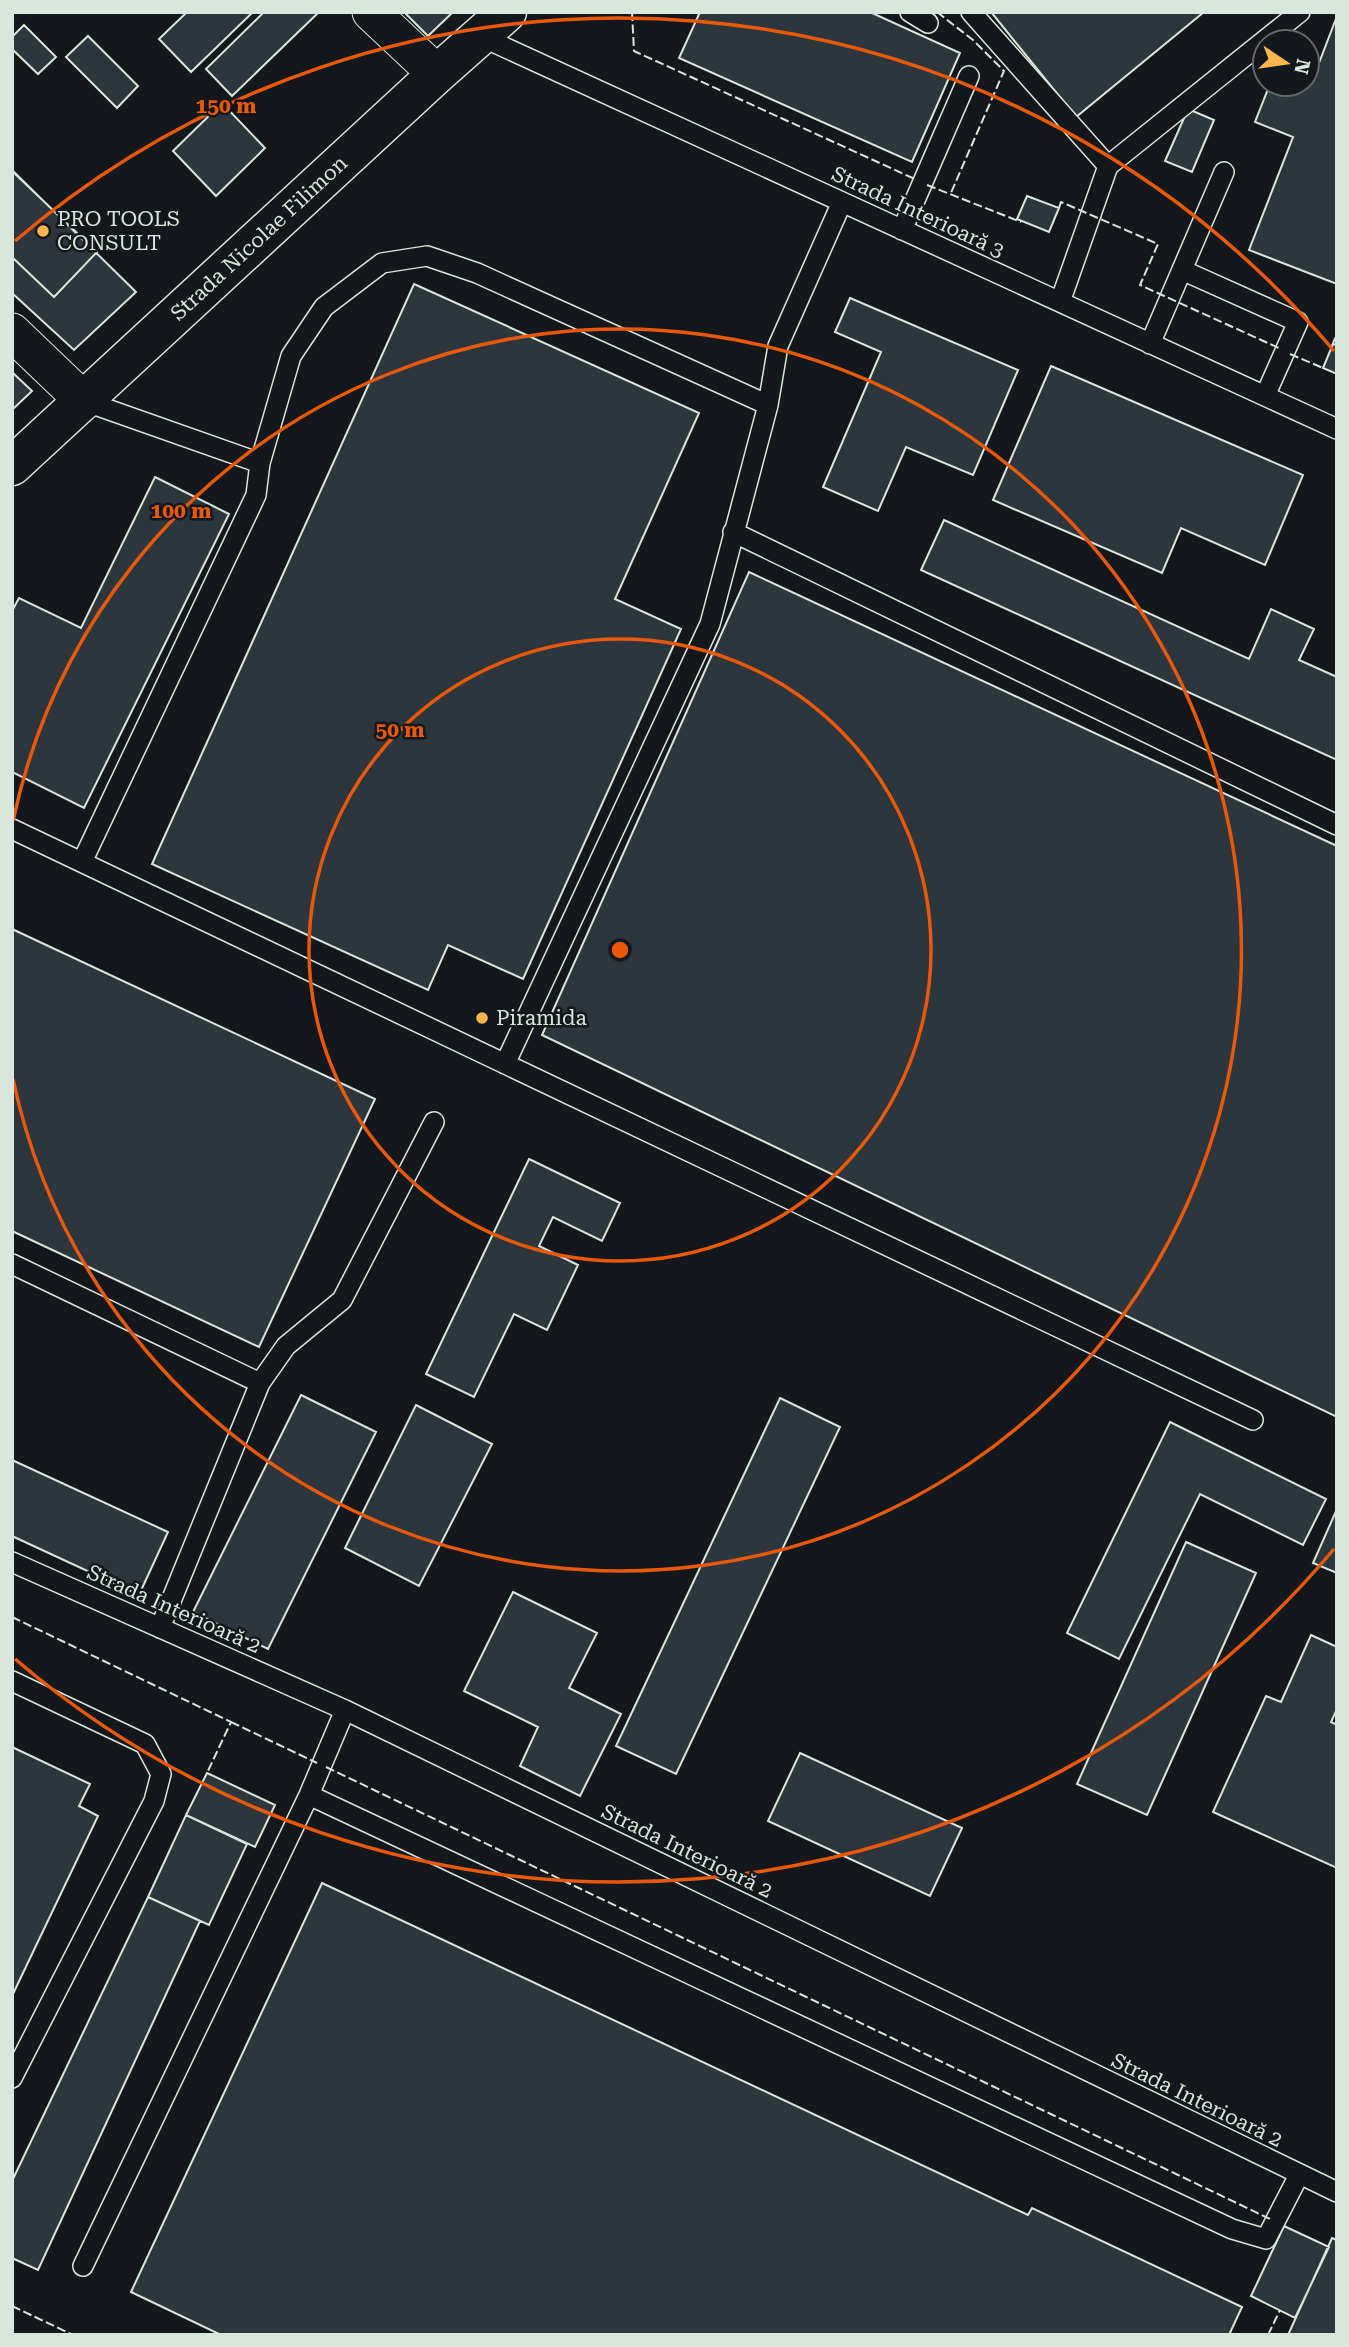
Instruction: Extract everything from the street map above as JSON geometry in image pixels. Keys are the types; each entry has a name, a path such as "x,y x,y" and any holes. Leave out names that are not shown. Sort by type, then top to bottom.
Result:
{"street":[{"path":"372,12 437,74"},
{"name":"Strada Nicolae Filimon","path":"12,466 494,24"},
{"path":"12,332 84,401"}],"lane":[{"path":"909,12 928,23"},
{"path":"971,12 1108,166"},
{"path":"1059,302 1108,166 1300,12"},
{"name":"Strada Interioară 3","path":"494,24 842,202 1337,429"},
{"path":"902,230 969,76"},
{"path":"1150,344 1224,172"},
{"path":"505,1064 710,624 768,405 778,346 842,202"},
{"path":"82,862 256,495 260,463 291,356 324,307 382,263 427,256 477,273 768,405"},
{"path":"1182,270 1298,322 1265,396"},
{"path":"84,401 260,463"},
{"path":"733,532 1337,825"},
{"path":"12,829 1253,1420"},
{"path":"160,1628 260,1383 286,1346 342,1300 434,1122"},
{"path":"12,1264 260,1383"},
{"name":"Strada Interioară 2","path":"12,1562 345,1710 1337,2192"},
{"path":"12,1681 145,1744 161,1774 153,1801 12,2078"},
{"path":"83,2266 309,1795 345,1710"},
{"path":"309,1795 1232,2229 1266,2239 1299,2175"}],"building":[{"path":"187,12 253,12 191,72 159,39"},
{"path":"264,12 319,12 232,96 206,69"},
{"path":"404,12 453,12 428,36"},
{"path":"700,12 870,12 960,53 912,162 679,58"},
{"path":"991,12 1204,12 1076,117"},
{"path":"1337,16 1337,284 1249,250 1293,137 1255,122 1264,98 1321,98 1321,58"},
{"path":"24,25 56,57 38,74 12,49 12,37"},
{"path":"88,36 138,86 117,108 66,57"},
{"path":"222,103 265,148 216,196 173,151"},
{"path":"1188,109 1214,120 1192,172 1165,161"},
{"name":"PRO TOOLS CONSULT","path":"12,170 136,292 74,350 12,293"},
{"path":"12,171 97,252 54,297 12,257"},
{"path":"1027,196 1059,208 1049,232 1017,219"},
{"path":"414,284 699,413 615,599 681,629 523,979 448,945 428,990 152,864"},
{"path":"850,298 1018,370 973,475 906,447 878,511 823,487 881,352 835,332"},
{"path":"1333,344 1337,345 1337,374 1323,368"},
{"path":"1051,366 1303,475 1265,565 1181,528 1162,573 993,500"},
{"path":"12,372 32,391 12,410"},
{"path":"155,477 229,514 84,808 12,772 12,611 19,598 81,628"},
{"path":"944,520 1249,659 1271,609 1314,629 1299,660 1337,677 1337,760 921,570"},
{"path":"749,572 1337,846 1337,1417 542,1035"},
{"path":"12,929 375,1099 259,1347 12,1231"},
{"path":"529,1159 620,1203 602,1241 553,1217 539,1246 578,1265 547,1330 514,1314 474,1397 426,1374"},
{"path":"301,1395 376,1432 268,1649 193,1612"},
{"path":"780,1398 840,1427 676,1774 616,1746"},
{"path":"416,1405 492,1444 419,1586 345,1548"},
{"path":"1170,1422 1326,1499 1303,1545 1200,1494 1119,1659 1067,1633"},
{"path":"12,1460 168,1532 139,1595 12,1536"},
{"path":"1337,1509 1337,1573 1313,1563"},
{"path":"1186,1542 1256,1573 1147,1815 1077,1784"},
{"path":"513,1592 597,1633 569,1688 621,1714 580,1796 520,1766 538,1727 464,1691"},
{"path":"1311,1635 1337,1647 1337,1709 1331,1722 1337,1725 1337,1868 1213,1812 1266,1696 1281,1702"},
{"path":"12,1747 90,1784 79,1806 98,1816 12,1996"},
{"path":"800,1753 962,1828 930,1896 768,1821"},
{"path":"207,1773 275,1805 255,1847 186,1815"},
{"path":"186,1815 247,1844 209,1925 148,1897"},
{"path":"322,1883 1028,2215 1032,2208 1242,2307 1229,2335 221,2335 131,2292"},
{"path":"148,1897 200,1921 38,2270 12,2258 12,2181"},
{"path":"1284,2226 1329,2247 1295,2318 1251,2296"},
{"path":"1332,2238 1337,2240 1337,2335 1288,2335"}],"fence":[{"path":"632,12 634,51 917,180"},
{"path":"937,12 973,40 1004,71 950,195"},
{"path":"927,185 1021,222"},
{"path":"1059,208 1061,202 1158,244 1140,285 1281,349"},
{"path":"1332,346 1337,333"},
{"path":"1290,354 1323,368 1324,366"},
{"path":"12,1617 231,1722 207,1773"},
{"path":"231,1722 317,1763"},
{"path":"326,1767 1270,2219"},
{"path":"12,2306 73,2335"},
{"path":"1268,2335 1280,2310"}],"place":[{"name":"PRO TOOLS CONSULT","path":"43,231"},
{"name":"Piramida","path":"482,1018"}]}
